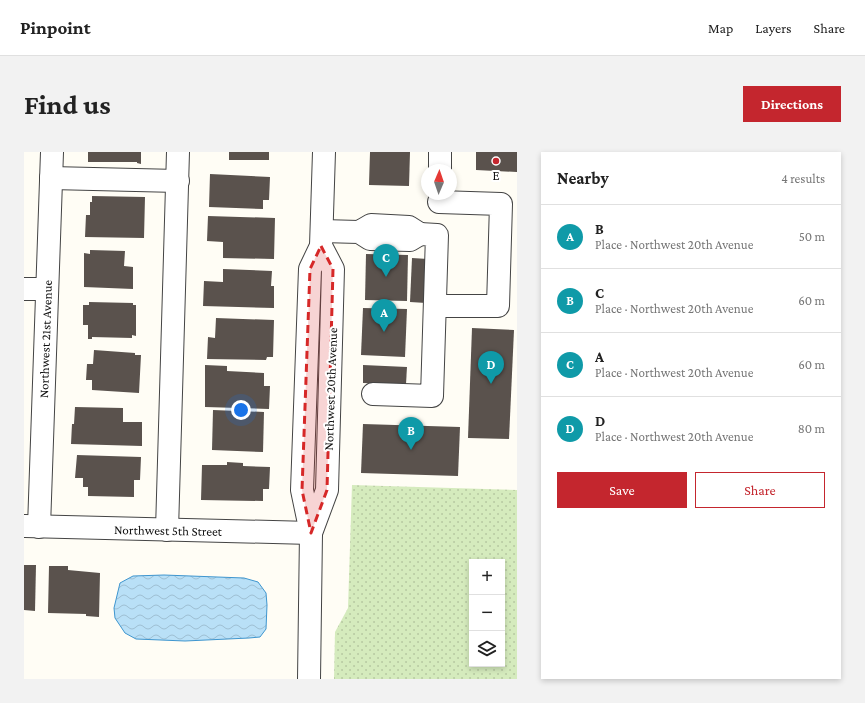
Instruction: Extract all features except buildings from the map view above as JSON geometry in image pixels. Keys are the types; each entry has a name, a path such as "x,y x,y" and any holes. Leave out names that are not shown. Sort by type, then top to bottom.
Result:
{"street":[{"name":"Northwest 21st Avenue","path":"32,527 47,289 52,152"},
{"path":"167,530 178,152"},
{"name":"Northwest 20th Avenue","path":"310,679 312,533 327,490 333,269 321,239 324,152"},
{"path":"440,152 440,164"},
{"path":"51,178 178,181"},
{"path":"373,394 432,396 435,306 429,234 438,200"},
{"path":"435,306 498,306 501,204 457,200"},
{"path":"321,239 358,232 370,239 402,240 410,240 429,234"},
{"path":"24,289 47,289"},
{"name":"Northwest 5th Street","path":"32,527 312,533"}],"highlighted area":[{"path":"321,246 333,269 327,490 311,533 302,490 310,269"}],"green space":[{"path":"352,485 517,490 517,679 334,679 335,632 348,608"}],"water":[{"path":"164,575 244,578 258,582 266,593 266,629 260,637 185,641 136,639 125,633 115,618 114,608 120,583 133,576"}],"place":[{"name":"E","path":"496,161"},
{"name":"A","path":"386,277"},
{"name":"B","path":"384,332"},
{"name":"D","path":"491,384"},
{"name":"C","path":"411,450"}]}
